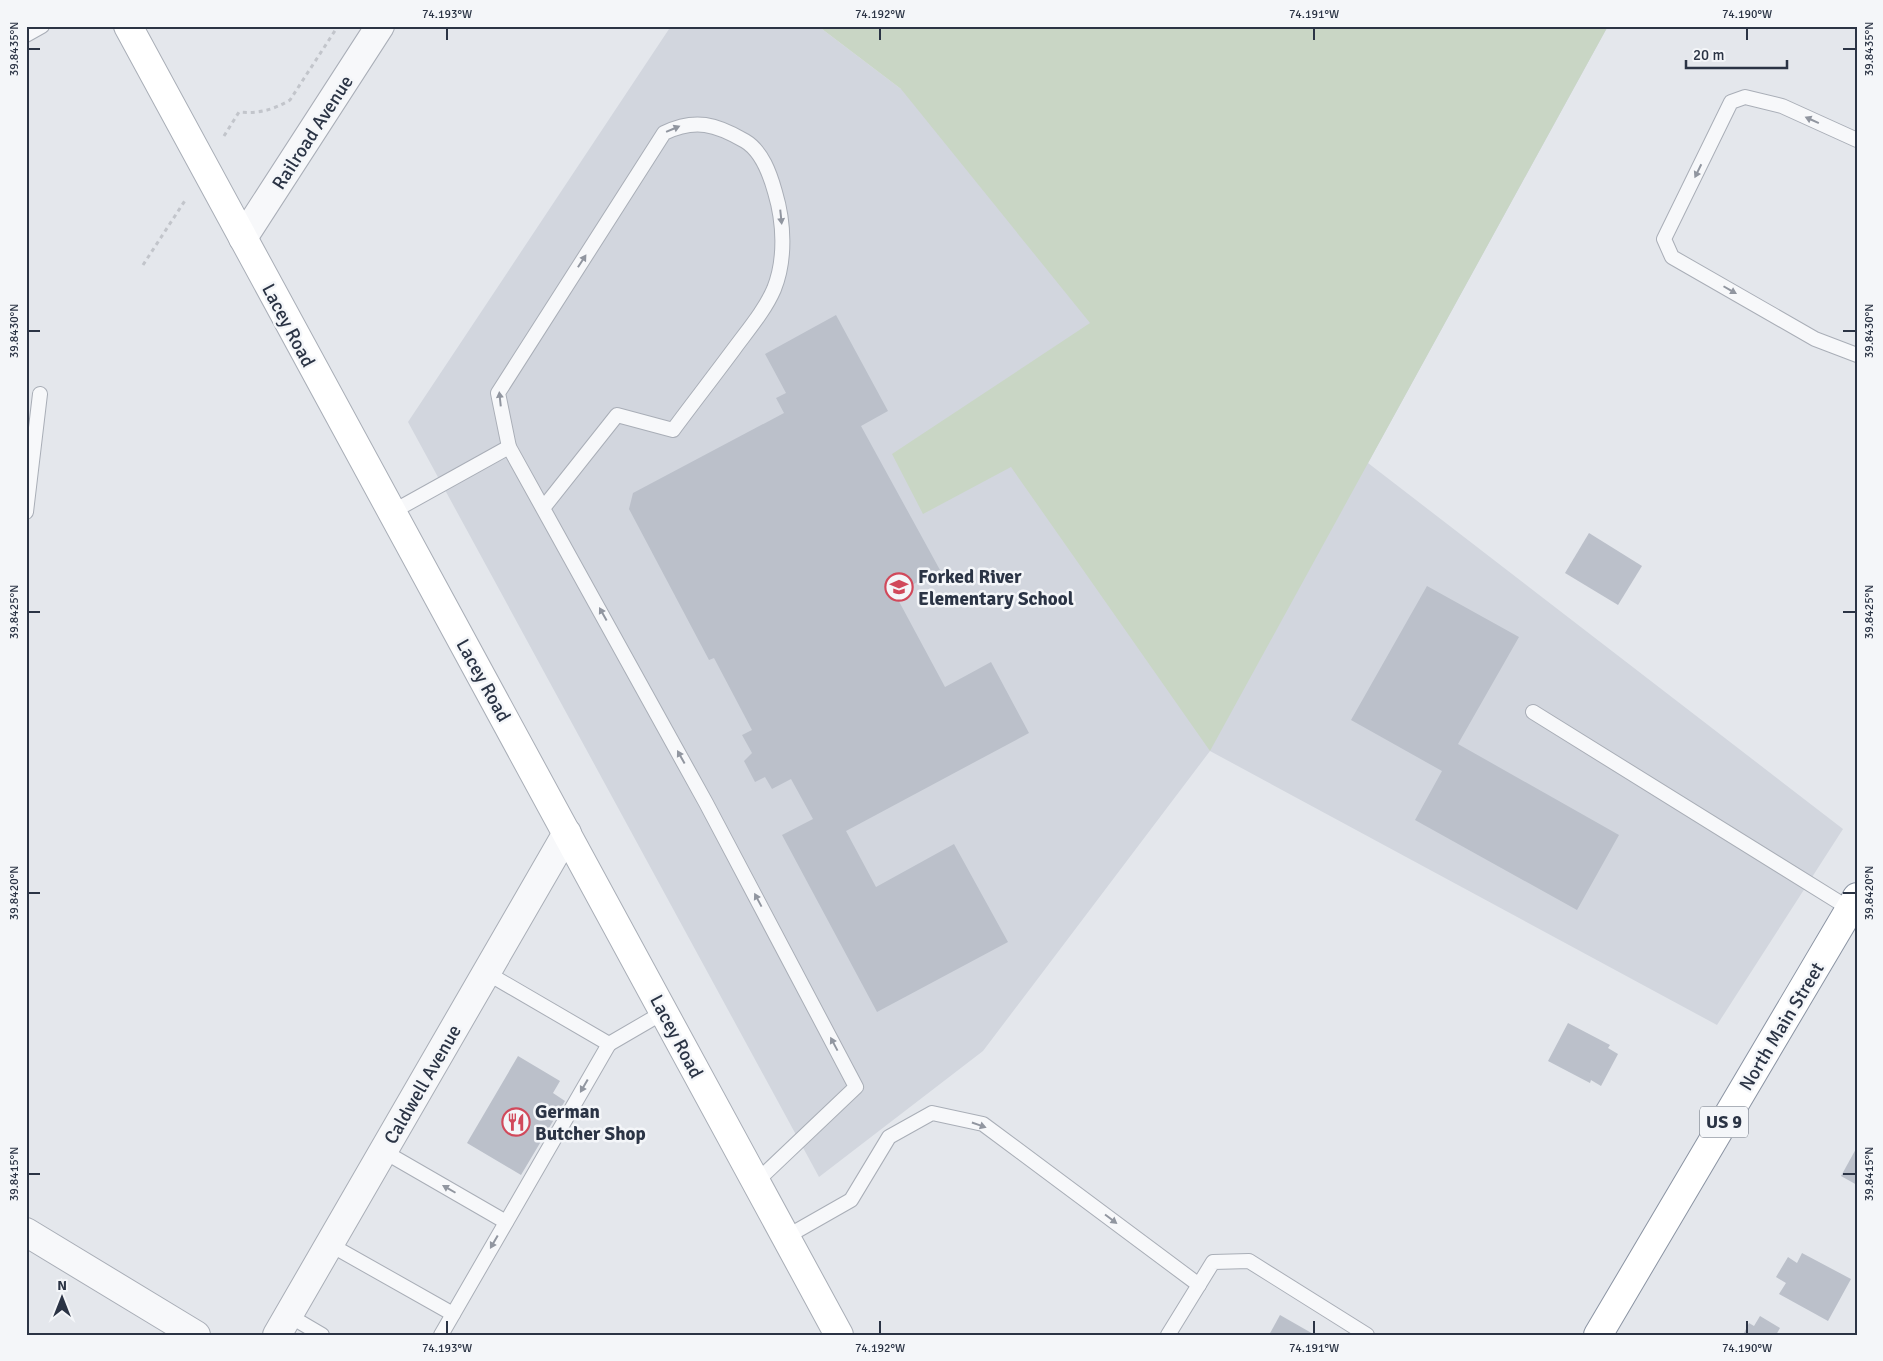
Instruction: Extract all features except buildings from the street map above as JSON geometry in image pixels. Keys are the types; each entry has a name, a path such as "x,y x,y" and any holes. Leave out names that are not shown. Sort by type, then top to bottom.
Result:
{"main road":[{"name":"Lacey Road","path":"128,26 839,1335"},
{"name":"North Main Street","path":"1598,1335 1853,903"}],"street":[{"name":"Railroad Avenue","path":"243,238 380,26"},
{"name":"Caldwell Avenue","path":"283,1325 567,833"},
{"path":"26,1232 196,1335"}],"lane":[{"path":"26,35 42,26"},
{"path":"1857,140 1782,106 1745,97 1731,102 1664,239 1672,257 1816,339 1857,356"},
{"path":"544,507 617,415 673,430 755,322 774,288 780,262 782,234 780,208 770,174 752,146 725,129 697,124 679,126 664,133 498,393 509,447 544,507 706,803 856,1087 756,1182"},
{"path":"26,512 40,394"},
{"path":"392,512 509,447"},
{"path":"1533,712 1853,903"},
{"path":"487,972 609,1044"},
{"path":"441,1335 609,1044 664,1012"},
{"path":"786,1237 851,1200 889,1137 932,1113 983,1124 1199,1284"},
{"path":"383,1151 506,1222"},
{"path":"329,1244 453,1314"},
{"path":"1168,1335 1213,1262 1249,1261 1367,1335"},
{"path":"283,1325 322,1335"}],"path":[{"path":"239,112 266,111 290,100 338,26"}],"shaded area":[{"name":"Forked River Elementary School","path":"671,26 818,26 901,89 945,26 1608,26 1368,463 1843,829 1717,1025 1210,751 983,1051 819,1177 408,422"}],"green space":[{"path":"818,26 1608,26 1210,751 1011,467 923,514 892,454 1090,323 901,89"}],"place":[{"name":"Forked River Elementary School","path":"899,587"},
{"name":"German Butcher Shop","path":"516,1122"}]}
